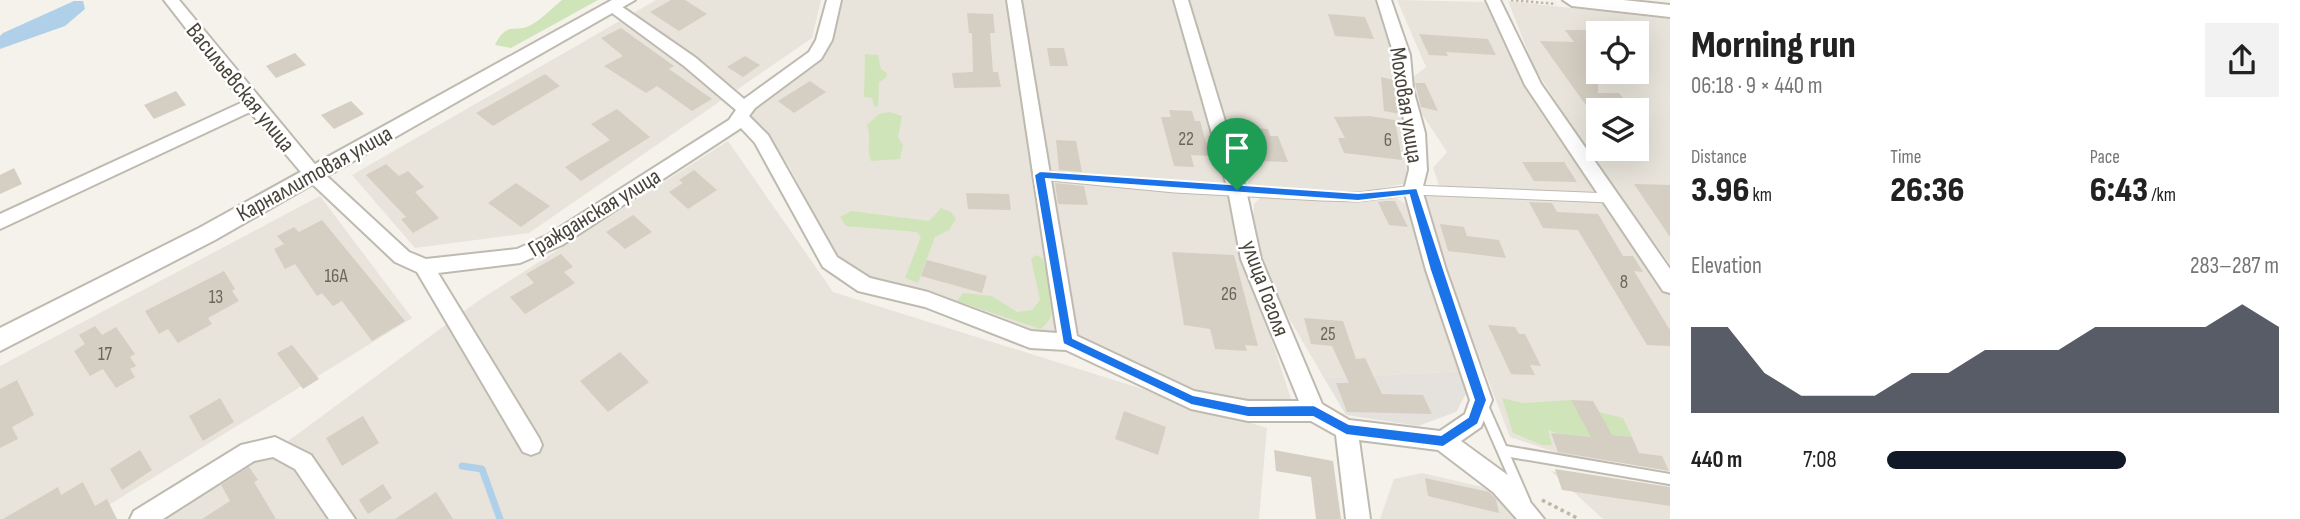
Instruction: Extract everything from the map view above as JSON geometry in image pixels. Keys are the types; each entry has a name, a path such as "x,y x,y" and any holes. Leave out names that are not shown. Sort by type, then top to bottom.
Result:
{"street":[{"name":"Васильевская улица","path":"171,0 253,104 312,173"},
{"name":"Гражданская улица","path":"424,267 520,256 555,240 735,124 743,113 815,55 824,40 834,0"},
{"path":"1014,0 1068,341"},
{"name":"улица Гоголя","path":"1181,0 1237,190 1251,259 1314,411"},
{"name":"Моховая улица","path":"1384,0 1402,55 1405,89 1416,134 1418,170 1413,190 1436,270 1481,400"},
{"path":"1493,0 1533,85 1670,285"},
{"path":"1572,0 1645,4 1670,11"},
{"path":"619,3 690,62 743,113 762,139 830,261 865,285 928,300 1030,339 1068,341 1191,400 1248,411 1314,411 1346,429 1443,441 1501,484 1531,518"},
{"name":"Карналлитовая улица","path":"0,340 207,234 619,3"},
{"path":"0,222 253,104"},
{"path":"312,173 402,257 424,267 531,445"},
{"path":"1443,441 1474,420 1481,400"},
{"path":"1346,429 1358,519"},
{"path":"142,519 249,452 275,447 303,462 343,519"}],"lane":[{"path":"1040,175 1358,197 1413,190 1611,198"},
{"path":"1481,400 1505,451 1531,518"},
{"path":"1505,451 1670,479"}],"path":[{"path":"1521,490 1579,519"}],"shaded area":[{"path":"656,0 821,0 812,38 529,233 415,248 352,175"},
{"path":"839,0 1006,0 1014,30 1034,183 1057,315 1053,334 1037,335 904,286 864,277 838,260 789,166 752,116 757,102 818,61 828,49"},
{"path":"1018,0 1175,0 1227,183 1245,258 1293,405 1239,406 1195,396 1080,341 1069,329"},
{"path":"1188,0 1378,0 1398,60 1407,183 1368,191 1311,192 1248,184"},
{"path":"1397,0 1487,2 1524,78 1608,208 1670,291 1670,471 1558,453 1510,437 1435,241 1424,195 1442,194 1433,168 1447,152 1416,105 1408,81 1426,67"},
{"path":"1508,1 1670,19 1670,264 1594,161 1649,161 1649,98 1586,98 1586,149 1534,67"},
{"path":"728,141 833,292 1267,428 1259,519 157,519 276,450 478,301"},
{"path":"1263,195 1393,196 1411,207 1465,371 1324,378 1269,284 1253,229 1254,204"},
{"path":"320,196 412,318 86,519 0,519 0,366"},
{"path":"1465,371 1468,390 1456,412 1418,426 1346,415 1324,378"},
{"path":"1551,471 1670,487 1670,519 1603,519"},
{"path":"1422,473 1491,489 1521,519 1380,519 1394,479"}],"green space":[{"path":"562,0 598,0 511,48 495,45 507,30 531,25"},
{"path":"865,54 878,55 881,69 887,73 886,78 879,82 878,107 874,106 872,98 864,97"},
{"path":"890,112 902,116 898,137 903,146 900,159 871,161 867,125 879,114"},
{"path":"941,208 951,212 956,219 949,230 935,237 918,283 905,278 921,237 917,232 846,226 840,217 851,211 929,221"},
{"path":"1037,255 1043,259 1052,297 1051,315 1040,329 957,301 963,293 992,296 1017,312 1032,310 1040,300 1031,258"},
{"path":"1502,398 1522,403 1571,400 1577,411 1599,412 1623,418 1632,437 1615,435 1617,442 1548,430 1552,445 1542,445 1513,433"}],"water":[{"path":"74,1 83,1 85,9 65,26 0,49 0,36 3,33"}],"building":[{"path":"671,0 685,0 707,14 679,31 650,12"},
{"path":"967,13 993,14 995,33 990,33 993,72 998,72 1001,87 954,88 952,73 973,72 972,33 969,33"},
{"path":"1328,14 1365,17 1374,39 1335,36"},
{"path":"621,28 674,66 669,69 712,99 692,111 657,86 646,93 604,66 623,56 601,38"},
{"path":"1565,30 1586,30 1586,84 1598,84 1598,93 1619,93 1623,98 1586,98 1586,105 1540,41 1574,42"},
{"path":"1419,34 1488,39 1496,55 1446,52 1448,56 1429,55"},
{"path":"1047,48 1064,48 1068,66 1050,66"},
{"path":"295,53 306,65 276,78 266,66"},
{"path":"745,56 760,65 743,77 727,67"},
{"path":"545,74 560,86 493,126 476,113"},
{"path":"1381,77 1394,80 1400,114 1384,111"},
{"path":"810,81 826,92 794,113 778,101"},
{"path":"1415,83 1425,83 1438,111 1421,107"},
{"path":"176,91 186,105 154,119 144,105"},
{"path":"351,101 364,114 334,129 321,115"},
{"path":"617,109 650,137 581,181 565,167 610,140 591,124"},
{"path":"1169,110 1192,111 1195,121 1200,121 1210,156 1191,155 1194,167 1174,166 1161,117 1171,117"},
{"path":"1369,116 1395,120 1402,160 1344,153 1338,138 1345,138 1334,117"},
{"path":"1251,128 1268,129 1270,136 1278,136 1288,162 1248,161 1240,141 1255,141"},
{"path":"1056,140 1076,141 1082,172 1059,170"},
{"path":"1522,162 1564,162 1577,182 1534,181"},
{"path":"386,164 399,176 408,171 424,187 415,192 439,218 413,233 401,219 406,217 366,175"},
{"path":"14,168 22,184 0,194 0,175"},
{"path":"694,170 717,190 688,209 669,192 683,183 679,180"},
{"path":"516,183 550,206 521,227 488,203"},
{"path":"1055,183 1084,186 1088,205 1058,204"},
{"path":"1634,184 1670,185 1670,237"},
{"path":"966,193 1009,194 1011,210 968,209"},
{"path":"1395,201 1408,227 1389,225 1378,202"},
{"path":"1529,202 1552,203 1557,212 1598,214 1623,256 1633,256 1643,272 1634,271 1670,330 1670,346 1647,345 1578,230 1543,228"},
{"path":"633,215 652,232 625,249 606,232"},
{"path":"322,220 405,321 372,341 342,301 333,306 322,293 317,296 295,264 285,269 274,249 284,244 277,236 294,227 299,232"},
{"path":"1440,224 1464,227 1467,236 1499,240 1506,258 1448,251"},
{"path":"1172,252 1234,255 1258,346 1245,345 1247,351 1215,349 1210,329 1184,325"},
{"path":"561,254 573,267 564,272 575,283 525,314 510,297 534,283 526,274"},
{"path":"927,260 987,276 982,293 921,276"},
{"path":"224,271 239,301 208,318 212,324 178,343 168,329 159,334 145,311"},
{"path":"1304,318 1343,321 1356,359 1365,358 1382,394 1423,395 1432,414 1347,412 1336,383 1349,383 1332,346 1311,344"},
{"path":"1488,325 1515,327 1519,334 1525,334 1541,366 1530,365 1535,375 1511,374"},
{"path":"95,326 102,335 116,327 135,354 130,357 136,366 130,369 135,377 116,388 103,369 90,376 74,351 85,344 79,335"},
{"path":"292,345 319,379 303,389 277,353"},
{"path":"620,352 649,382 608,412 580,381"},
{"path":"17,380 34,415 12,427 18,439 0,448 0,389"},
{"path":"220,398 234,422 203,441 189,416"},
{"path":"1571,400 1593,401 1612,435 1632,437 1639,453 1662,456 1669,471 1558,452 1551,433 1591,437"},
{"path":"1124,411 1166,427 1158,455 1115,439"},
{"path":"363,416 379,443 342,466 326,438"},
{"path":"140,450 152,470 122,490 110,469"},
{"path":"1274,450 1333,461 1341,519 1316,519 1311,477 1276,471"},
{"path":"249,467 258,480 254,482 276,519 202,519 230,501 221,485"},
{"path":"1555,469 1670,487 1670,506 1562,490"},
{"path":"1425,478 1489,492 1496,499 1499,513 1428,496"},
{"path":"83,482 95,506 107,499 117,519 3,519 58,487 61,495"},
{"path":"383,484 392,498 368,514 359,500"},
{"path":"436,492 453,519 395,519"}],"waterway":[{"path":"462,466 482,469 500,519"}],"route":[{"path":"1040,175 1175,188 1237,190 1358,197 1413,190 1436,270 1481,400 1474,420 1461,432 1443,441 1346,429 1314,411 1248,411 1219,407 1191,400 1068,341 1040,175"}]}
